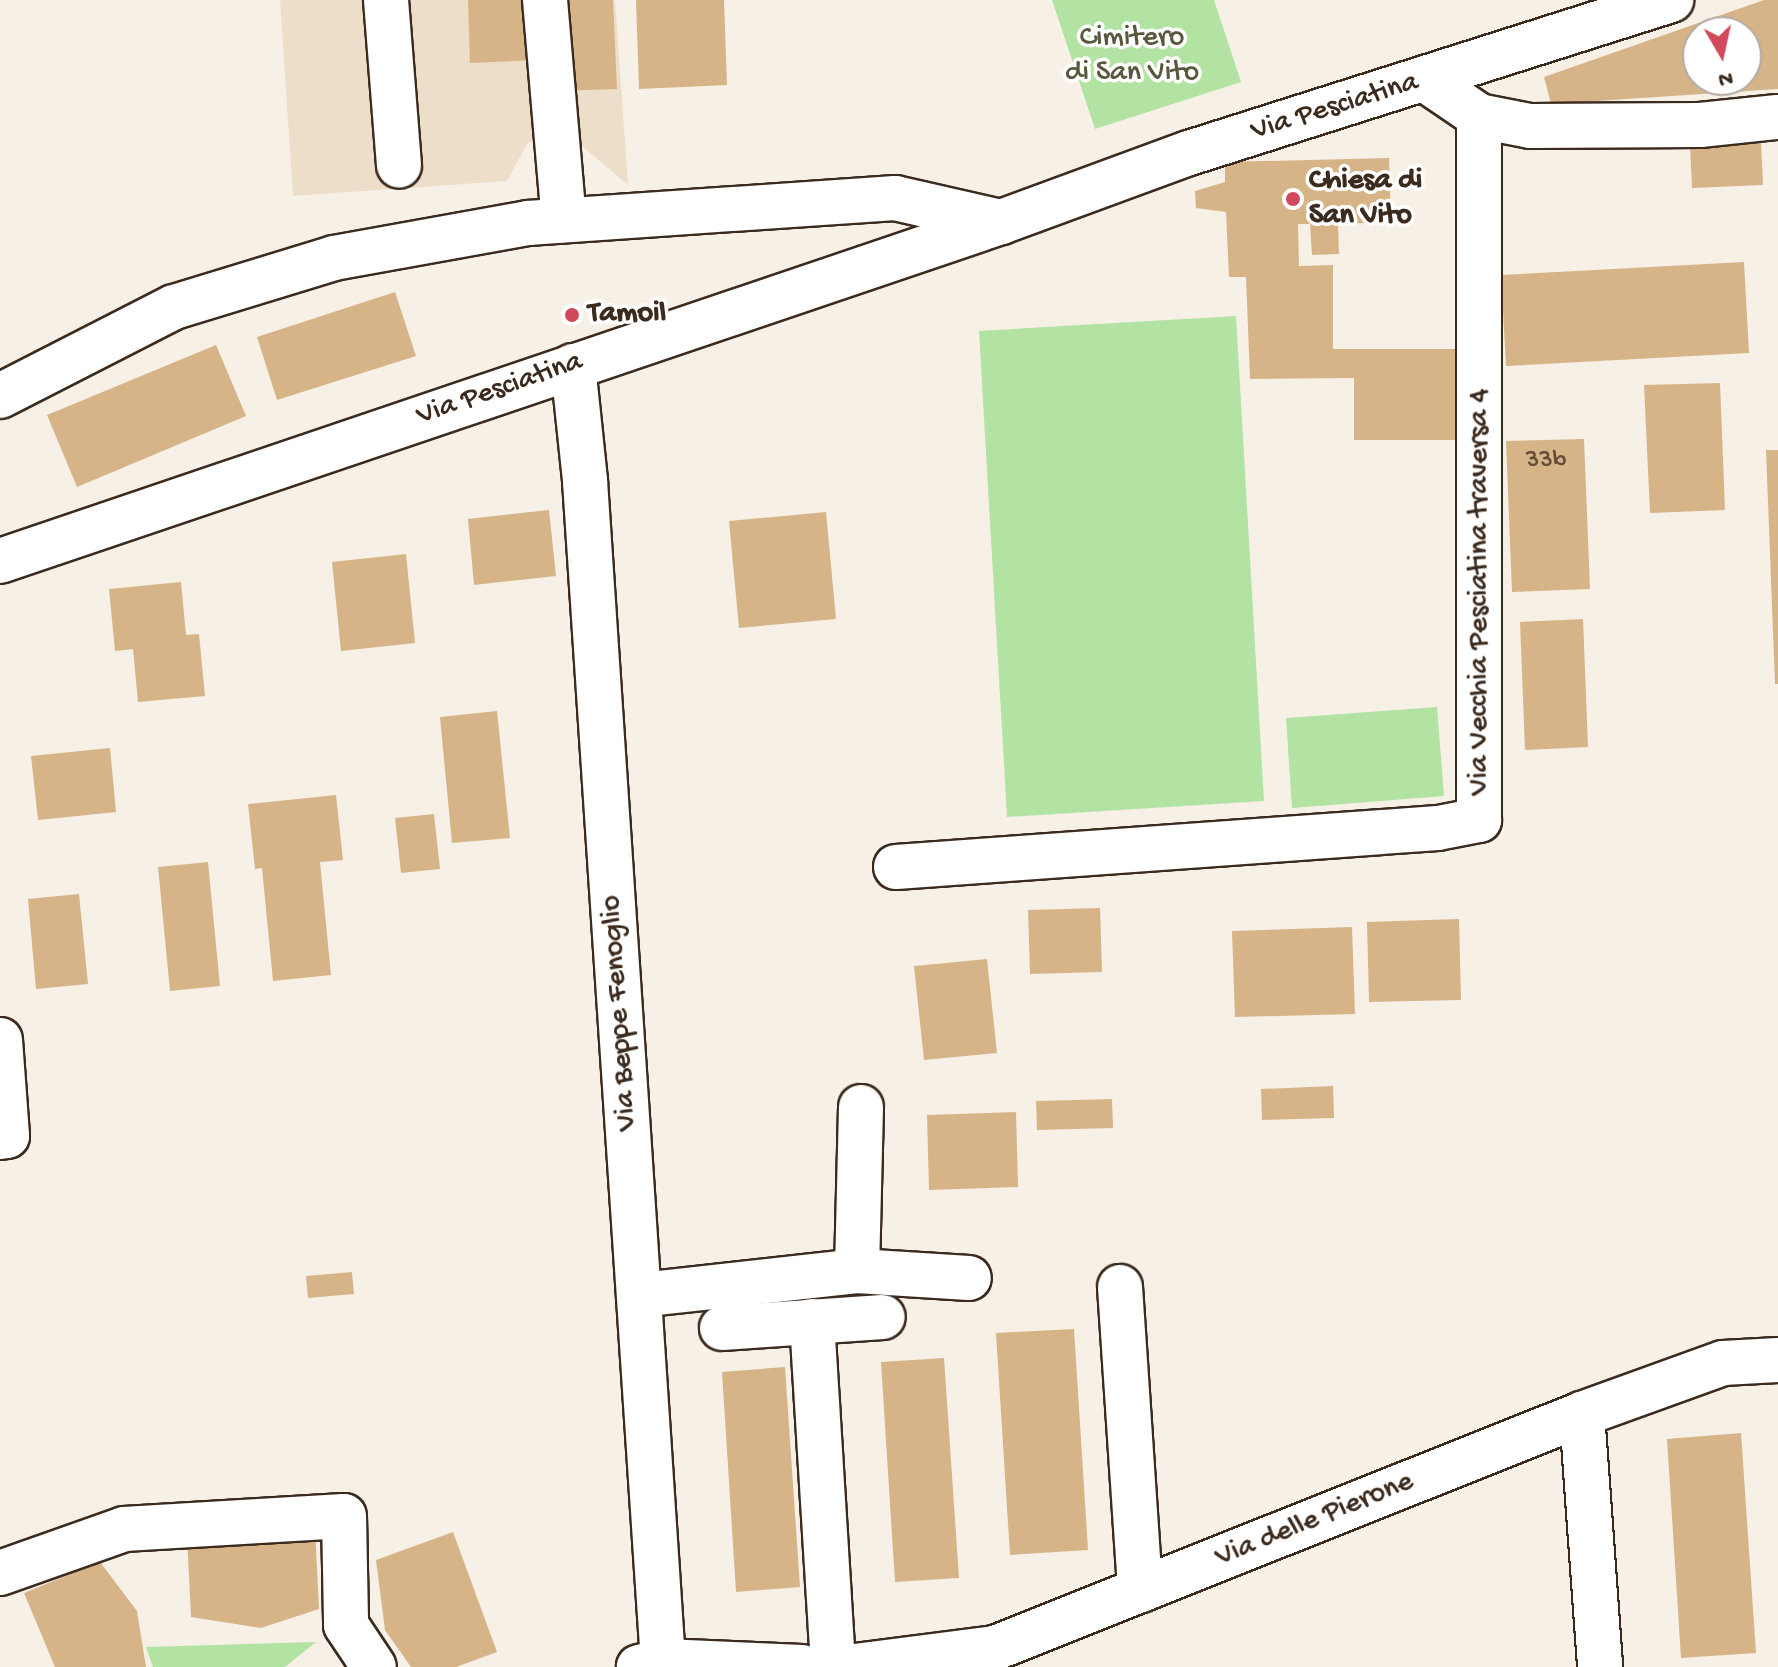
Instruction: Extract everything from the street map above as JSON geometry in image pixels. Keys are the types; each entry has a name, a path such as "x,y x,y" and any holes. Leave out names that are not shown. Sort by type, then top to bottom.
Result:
{"street":[{"path":"386,0 399,165"},
{"path":"545,0 564,220"},
{"name":"Via Pesciatina","path":"0,561 1001,222 1189,153 1671,0"},
{"path":"1426,80 1479,116 1530,126 1700,125 1778,117"},
{"name":"Via Vecchia Pesciatina traversa 4","path":"896,867 1438,828 1479,820 1479,116"},
{"path":"0,396 189,302 334,258 564,220 895,198 1001,222"},
{"name":"Via Beppe Fenoglio","path":"573,366 640,1295 655,1665"},
{"path":"0,1040 7,1136 0,1137"},
{"path":"857,1271 861,1107"},
{"path":"640,1295 857,1271 969,1278"},
{"path":"1120,1287 1140,1590"},
{"path":"722,1328 883,1317"},
{"path":"812,1321 833,1667"},
{"name":"Via delle Pierone","path":"847,1667 995,1648 1582,1414 1723,1363 1778,1360"},
{"path":"1582,1414 1600,1667"},
{"path":"0,1573 124,1529 344,1516 346,1625 374,1667"},
{"path":"655,1665 802,1667"}],"shaded area":[{"path":"280,0 615,0 628,185 576,141 528,142 507,181 293,196"}],"green space":[{"name":"Cimitero di San Vito","path":"1052,0 1214,0 1241,82 1095,129"},
{"path":"1236,316 1264,801 1007,817 979,331"},
{"path":"1437,707 1444,796 1292,808 1286,718"},
{"path":"316,1642 285,1667 153,1667 146,1647"}],"building":[{"path":"468,0 534,0 536,60 470,63"},
{"path":"552,0 613,0 617,89 556,91"},
{"path":"636,0 724,0 727,85 639,89"},
{"path":"1764,0 1778,0 1778,89 1762,90 1762,16 1718,16"},
{"path":"1682,29 1682,95 1551,104 1544,77"},
{"path":"1761,141 1763,185 1692,188 1690,144"},
{"path":"1389,158 1391,222 1338,224 1339,254 1312,255 1310,224 1298,224 1299,266 1333,265 1333,349 1466,349 1467,440 1354,440 1354,378 1250,379 1246,277 1229,277 1226,212 1196,208 1195,191 1225,182 1225,162"},
{"path":"1744,262 1749,353 1506,366 1501,275"},
{"path":"395,292 416,356 277,400 257,337"},
{"path":"216,345 246,416 77,487 47,415"},
{"path":"1720,383 1725,510 1650,513 1644,385"},
{"path":"1584,439 1590,589 1512,592 1506,441"},
{"path":"1766,450 1778,450 1778,684 1775,684"},
{"path":"549,510 556,576 474,585 468,519"},
{"path":"826,512 836,619 739,628 729,521"},
{"path":"406,554 415,643 341,651 332,562"},
{"path":"181,582 186,635 199,634 205,696 138,702 133,649 115,651 109,589"},
{"path":"1583,619 1588,747 1525,750 1520,622"},
{"path":"497,711 510,838 452,843 440,717"},
{"path":"110,748 116,812 38,820 31,756"},
{"path":"336,795 343,860 320,862 331,975 273,981 262,868 255,869 248,804"},
{"path":"434,814 440,869 401,873 395,818"},
{"path":"208,862 220,986 170,991 158,867"},
{"path":"79,894 88,984 36,989 28,899"},
{"path":"1100,908 1102,972 1030,974 1028,910"},
{"path":"1459,919 1461,1000 1369,1002 1367,922"},
{"path":"1352,927 1355,1014 1235,1017 1232,931"},
{"path":"987,959 997,1053 924,1060 914,966"},
{"path":"1333,1086 1334,1118 1262,1120 1261,1089"},
{"path":"1112,1099 1113,1128 1037,1130 1036,1101"},
{"path":"1016,1112 1018,1187 929,1190 927,1115"},
{"path":"352,1272 354,1294 308,1298 306,1276"},
{"path":"1074,1329 1088,1550 1010,1555 996,1333"},
{"path":"944,1358 959,1578 895,1582 881,1362"},
{"path":"785,1367 800,1587 736,1592 722,1372"},
{"path":"1741,1433 1756,1653 1681,1658 1667,1439"},
{"path":"315,1528 319,1609 261,1628 191,1617 187,1536"},
{"path":"453,1532 497,1652 456,1667 411,1667 385,1630 376,1560"},
{"path":"100,1562 137,1611 146,1667 55,1667 24,1593"}],"place":[{"name":"Chiesa di San Vito","path":"1293,199"},
{"name":"Tamoil","path":"572,315"}]}
